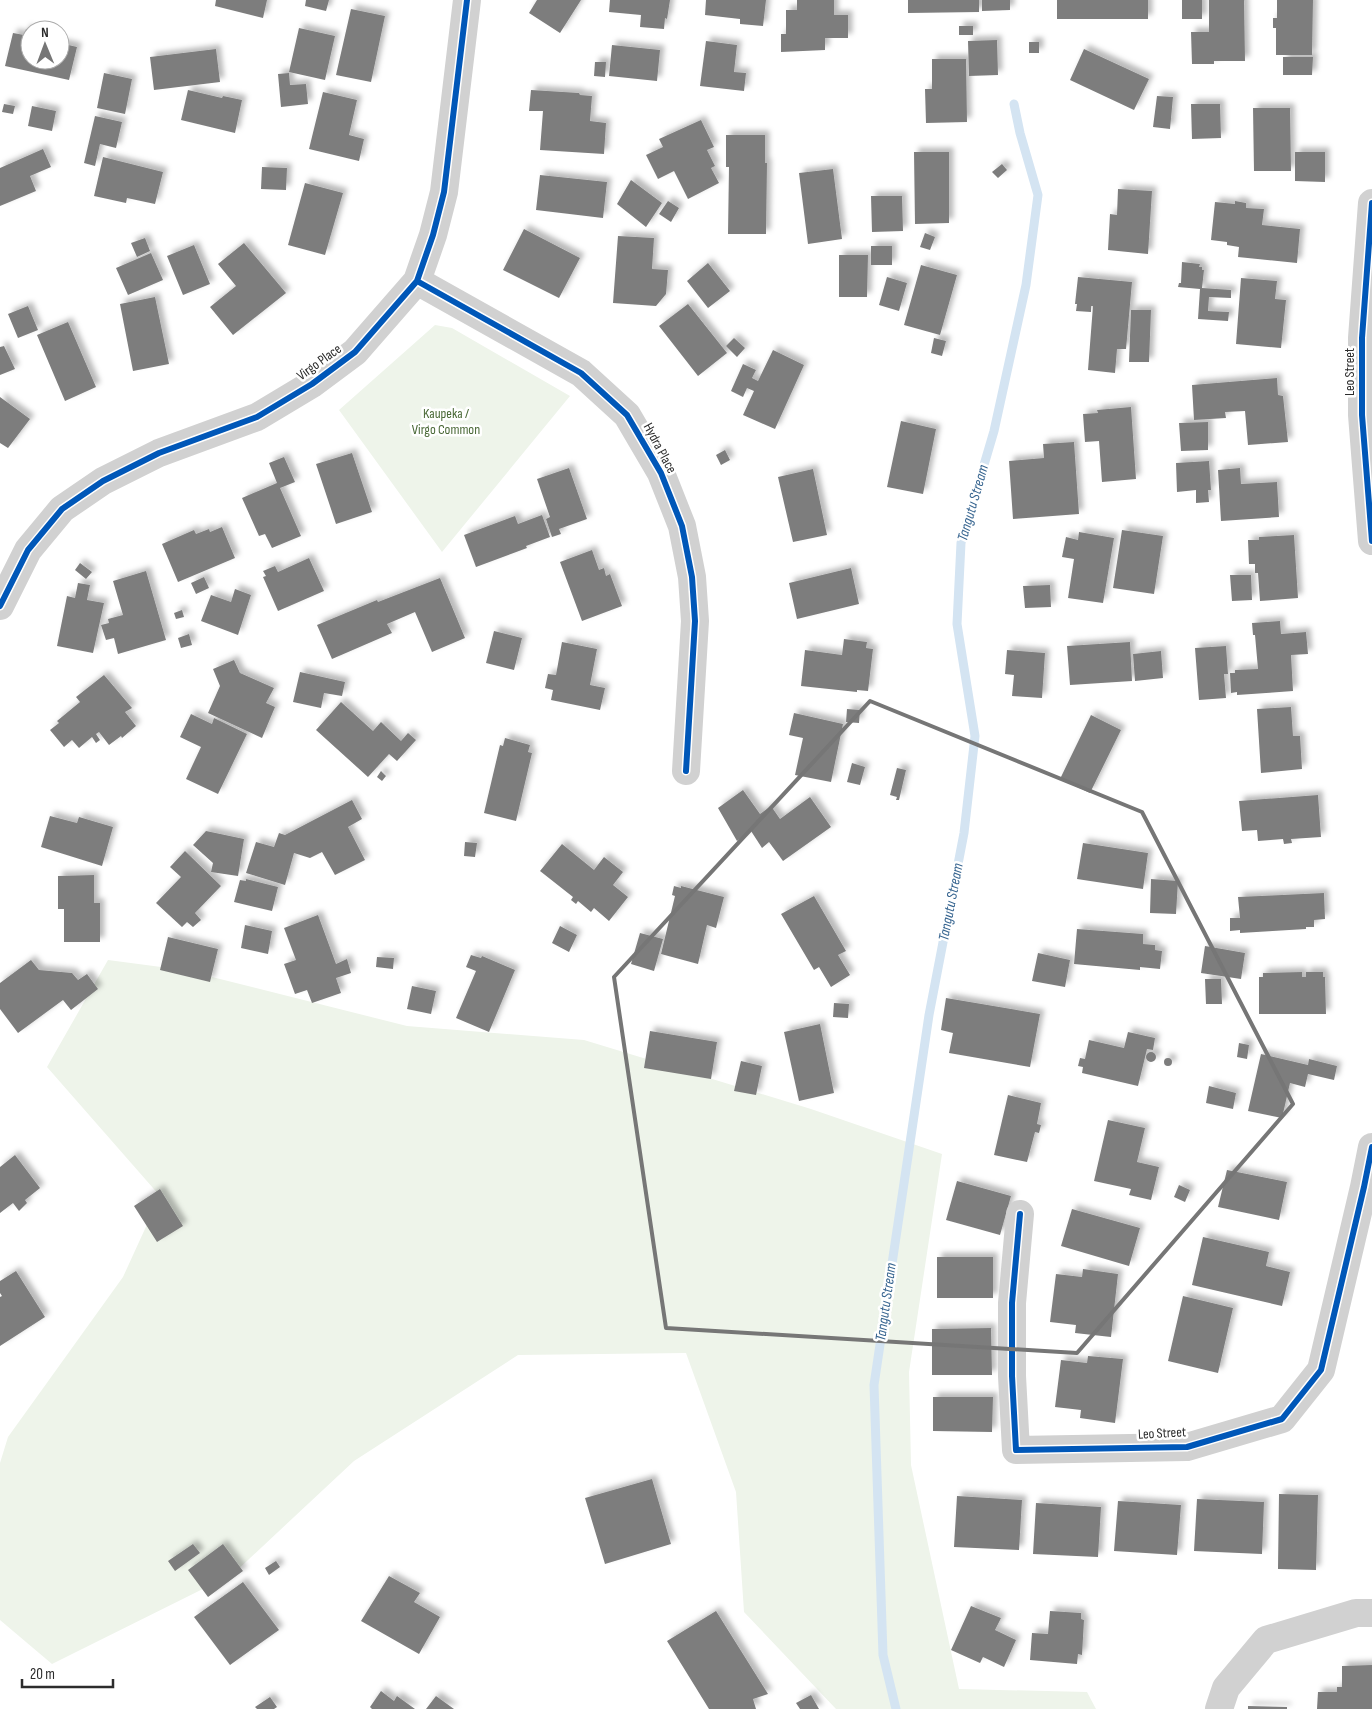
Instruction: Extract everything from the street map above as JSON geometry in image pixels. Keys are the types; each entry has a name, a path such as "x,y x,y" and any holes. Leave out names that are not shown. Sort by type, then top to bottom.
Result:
{"street":[{"name":"Virgo Place","path":"0,606 28,550 62,509 103,481 159,453 257,417 312,384 355,352 418,281 434,235 444,192 467,0"},
{"name":"Leo Street","path":"1372,203 1362,338 1362,415 1372,541"},
{"name":"Hydra Place","path":"418,281 581,373 627,415 661,473 682,526 692,577 695,621 686,771"},
{"name":"Leo Street","path":"1020,1214 1012,1303 1012,1376 1016,1450 1187,1446 1282,1419 1321,1370 1372,1147"},
{"path":"1219,1709 1226,1688 1266,1640 1356,1613 1372,1613"}],"highlighted area":[{"path":"870,701 1142,812 1293,1104 1077,1353 666,1328 614,977"}],"green space":[{"name":"Kaupeka / Virgo Common","path":"435,325 452,328 570,396 442,552 339,410"},
{"path":"108,960 184,970 407,1026 584,1040 811,1109 942,1154 909,1372 911,1465 959,1689 1087,1692 1096,1709 836,1709 744,1612 736,1492 686,1353 518,1355 354,1461 233,1574 52,1664 0,1620 0,1463 8,1437 123,1277 160,1196 47,1067"}],"building":[{"path":"216,0 267,0 263,18 215,6"},
{"path":"306,0 329,0 326,11 305,6"},
{"path":"537,0 581,0 560,33 529,13"},
{"path":"610,0 670,0 664,29 640,27 641,15 609,12"},
{"path":"706,0 766,0 763,26 740,24 740,19 705,15"},
{"path":"797,0 834,0 834,15 848,15 848,38 825,38 825,50 781,52 781,34 786,34 786,10 797,10"},
{"path":"908,0 979,0 979,12 908,13"},
{"path":"982,0 1010,0 1010,10 982,11"},
{"path":"1057,0 1148,0 1148,19 1057,19"},
{"path":"1182,0 1202,0 1202,19 1182,19"},
{"path":"1209,0 1244,0 1245,61 1214,61 1214,64 1192,64 1191,32 1209,32"},
{"path":"1277,0 1313,0 1312,55 1276,55 1276,28 1273,28 1273,18 1277,18"},
{"path":"351,9 385,16 371,82 336,75"},
{"path":"959,26 973,26 973,35 959,35"},
{"path":"299,28 335,36 325,80 289,72"},
{"path":"13,33 20,34 20,69 5,66"},
{"path":"997,40 998,75 969,76 968,41"},
{"path":"706,41 737,45 734,72 746,73 744,91 700,86"},
{"path":"1029,42 1039,42 1039,53 1029,53"},
{"path":"70,45 77,47 69,80 23,70 70,70"},
{"path":"612,45 660,50 657,81 609,76"},
{"path":"216,49 220,82 154,90 150,57"},
{"path":"1084,49 1149,79 1134,110 1070,80"},
{"path":"1283,57 1313,57 1312,75 1283,75"},
{"path":"932,59 966,59 967,122 926,123 925,89 932,89"},
{"path":"595,62 606,62 605,77 594,76"},
{"path":"104,73 132,79 125,114 97,108"},
{"path":"289,73 290,85 306,84 308,104 281,107 278,74"},
{"path":"188,90 222,98 223,96 242,100 235,133 181,120"},
{"path":"531,90 579,93 580,95 592,96 590,121 606,123 604,154 540,150 543,111 529,111"},
{"path":"323,92 357,100 349,135 364,139 359,161 309,149"},
{"path":"1157,96 1173,97 1170,129 1153,127"},
{"path":"4,104 15,106 13,114 2,112"},
{"path":"1191,104 1220,104 1221,138 1192,139"},
{"path":"32,106 56,111 52,131 28,126"},
{"path":"1253,108 1290,108 1291,171 1254,171"},
{"path":"95,116 122,122 116,148 100,144 95,166 84,163"},
{"path":"701,120 714,147 707,150 715,166 711,168 719,183 688,199 674,171 658,179 646,155 663,147 659,139"},
{"path":"726,135 765,135 765,163 767,163 766,234 728,234 729,167 726,167"},
{"path":"43,149 51,167 30,176 36,191 0,206 0,168"},
{"path":"914,152 949,152 949,223 915,224"},
{"path":"1295,152 1325,152 1325,182 1295,181"},
{"path":"103,157 163,172 155,204 127,198 126,203 94,196"},
{"path":"1002,164 1007,170 998,178 992,172"},
{"path":"262,167 287,168 286,190 261,189"},
{"path":"833,169 842,239 808,244 799,173"},
{"path":"540,175 607,182 603,218 536,210"},
{"path":"631,180 662,203 646,227 617,204"},
{"path":"305,183 343,193 325,255 288,245"},
{"path":"1118,189 1152,191 1148,254 1108,250 1110,214 1117,215"},
{"path":"871,196 902,196 903,231 872,232"},
{"path":"668,201 679,208 671,222 659,214"},
{"path":"1235,201 1246,203 1246,208 1264,209 1262,225 1300,229 1297,263 1238,257 1239,247 1227,245 1227,242 1211,240 1215,202 1235,204"},
{"path":"524,229 580,258 559,298 503,270"},
{"path":"925,233 935,237 930,250 920,247"},
{"path":"618,236 654,238 652,269 668,270 666,294 656,306 613,303"},
{"path":"145,238 150,251 137,257 131,243"},
{"path":"244,243 286,293 233,335 210,307 236,286 218,264"},
{"path":"194,245 210,284 183,295 167,256"},
{"path":"871,246 892,246 892,265 871,265"},
{"path":"151,253 163,280 128,295 116,268"},
{"path":"839,255 868,255 867,297 839,297"},
{"path":"1182,262 1200,264 1199,267 1202,267 1202,270 1204,270 1202,288 1231,290 1231,298 1209,297 1208,311 1229,312 1228,321 1198,319 1200,289 1178,287 1179,283 1181,283"},
{"path":"708,263 730,291 708,308 687,281"},
{"path":"921,265 957,275 940,335 904,325"},
{"path":"887,277 907,283 899,311 879,305"},
{"path":"1078,277 1132,282 1126,349 1117,349 1115,373 1088,370 1093,306 1091,306 1091,312 1076,311"},
{"path":"1241,278 1277,281 1275,299 1286,300 1281,348 1236,344"},
{"path":"155,297 169,364 133,371 120,304"},
{"path":"688,304 727,353 698,376 659,326"},
{"path":"28,306 38,330 18,338 8,314"},
{"path":"1131,310 1151,310 1149,362 1129,362"},
{"path":"68,322 96,387 65,401 37,335"},
{"path":"734,338 745,348 737,357 726,346"},
{"path":"934,338 946,341 942,356 931,353"},
{"path":"4,346 15,369 0,375 0,347"},
{"path":"773,350 804,365 775,429 743,415 754,391 747,388 743,397 731,391 743,364 756,370 752,378 758,381"},
{"path":"1277,378 1278,395 1283,396 1288,442 1248,445 1245,411 1225,412 1226,418 1194,420 1192,385"},
{"path":"0,397 30,419 8,448 0,443"},
{"path":"1131,407 1136,479 1102,482 1099,441 1085,442 1083,414 1098,413 1097,410"},
{"path":"901,421 936,429 923,494 887,487"},
{"path":"1208,422 1208,450 1181,451 1179,423"},
{"path":"1074,442 1079,514 1013,519 1009,461 1044,458 1043,444"},
{"path":"725,450 730,460 721,465 716,455"},
{"path":"352,453 372,512 336,524 316,464"},
{"path":"284,457 295,482 280,488 301,536 272,548 265,534 259,536 242,498 277,483 269,463"},
{"path":"1209,461 1211,490 1208,490 1209,502 1196,503 1196,490 1177,492 1176,463"},
{"path":"569,468 587,519 559,529 561,534 552,537 546,519 550,517 537,479"},
{"path":"1240,468 1241,484 1277,482 1279,517 1221,521 1218,470"},
{"path":"813,469 827,535 793,542 778,477"},
{"path":"542,515 550,537 526,546 527,548 476,567 464,535 515,516 518,524"},
{"path":"222,527 235,558 178,582 162,544 194,530 196,534 209,529 210,532"},
{"path":"1122,530 1163,536 1154,594 1113,588"},
{"path":"1079,532 1114,538 1103,603 1068,598 1074,559 1062,557 1066,537 1078,540"},
{"path":"1294,535 1298,598 1260,601 1258,573 1255,573 1255,564 1249,564 1248,540 1259,540 1259,537"},
{"path":"592,550 599,570 604,568 606,576 610,574 622,606 582,621 560,562"},
{"path":"309,558 324,591 278,611 263,577 266,576 263,571 275,566 278,572"},
{"path":"80,563 92,572 86,579 75,570"},
{"path":"851,568 859,604 797,619 789,583"},
{"path":"146,571 166,640 118,654 114,638 106,640 101,625 109,623 108,619 123,615 113,581"},
{"path":"1230,575 1251,575 1252,600 1232,601"},
{"path":"204,577 209,588 196,594 191,583"},
{"path":"440,578 465,638 432,652 415,612 387,624 392,633 332,659 317,625 377,600 378,602"},
{"path":"78,583 90,585 87,600 104,603 93,653 57,646 67,596 75,598"},
{"path":"1050,585 1051,607 1025,608 1023,586"},
{"path":"235,589 251,595 238,635 201,621 211,595 231,602"},
{"path":"182,610 184,617 176,619 174,613"},
{"path":"1280,621 1281,634 1306,632 1308,654 1291,655 1293,691 1237,695 1237,692 1231,693 1230,673 1235,673 1235,670 1258,669 1252,623"},
{"path":"494,631 522,638 514,670 486,663"},
{"path":"189,634 192,645 181,648 178,638"},
{"path":"844,639 867,642 866,648 873,649 868,691 857,690 857,692 801,686 805,650 842,655"},
{"path":"562,642 597,649 590,685 605,688 600,710 551,700 553,690 545,688 548,674 556,675"},
{"path":"1130,642 1132,681 1070,685 1067,646"},
{"path":"1226,646 1228,674 1224,674 1226,698 1199,700 1195,648"},
{"path":"1007,650 1045,653 1042,698 1012,696 1014,675 1005,674"},
{"path":"1161,651 1163,678 1135,681 1133,654"},
{"path":"234,660 240,673 274,688 266,703 275,707 262,738 208,713 220,686 213,669"},
{"path":"300,672 345,682 342,696 324,693 321,708 293,702"},
{"path":"104,675 132,708 125,712 136,726 122,738 121,736 109,745 99,732 96,734 100,740 96,743 92,737 79,748 72,740 64,747 50,730 59,723 57,721 80,702 76,697"},
{"path":"341,702 373,731 381,722 401,741 408,733 416,740 397,761 389,754 368,777 316,730"},
{"path":"1291,707 1293,736 1300,736 1302,769 1261,773 1257,709"},
{"path":"847,709 860,710 859,723 846,722"},
{"path":"794,713 843,724 831,782 795,775 803,738 789,735"},
{"path":"191,714 212,724 214,718 247,734 218,794 186,779 201,747 180,737"},
{"path":"1091,715 1121,730 1090,793 1060,779"},
{"path":"505,738 530,745 528,752 532,753 516,821 484,813 500,745 503,746"},
{"path":"852,763 865,767 860,785 847,782"},
{"path":"897,768 906,770 899,800 896,800 897,797 890,795"},
{"path":"381,771 386,776 382,781 377,777"},
{"path":"743,790 760,814 771,806 780,819 810,797 831,827 783,861 769,842 762,848 751,831 737,841 718,808"},
{"path":"1318,795 1321,837 1291,839 1292,843 1284,844 1283,839 1258,841 1257,830 1242,831 1239,801"},
{"path":"352,800 362,819 348,827 365,860 335,875 322,852 310,858 294,853 285,885 246,873 256,842 274,847 279,833 285,835"},
{"path":"50,816 77,823 79,817 113,827 102,866 41,847"},
{"path":"206,831 244,839 238,876 211,872 213,863 193,845"},
{"path":"465,842 477,843 475,857 464,856"},
{"path":"1083,843 1148,853 1143,889 1077,879"},
{"path":"562,844 594,870 604,857 623,872 613,885 628,897 609,921 594,908 591,912 578,901 576,904 571,900 573,897 540,871"},
{"path":"185,851 221,886 195,913 201,920 193,927 187,922 182,927 156,903 181,877 170,867"},
{"path":"94,875 94,903 100,903 100,942 64,942 64,909 58,909 58,876"},
{"path":"246,879 278,887 272,911 234,902 240,880 246,881"},
{"path":"1151,879 1178,881 1176,914 1150,913"},
{"path":"674,886 681,888 681,886 724,897 716,928 707,925 698,964 661,954 675,896 672,895"},
{"path":"1324,893 1325,919 1314,920 1314,927 1240,933 1240,930 1230,931 1230,918 1240,918 1238,897"},
{"path":"814,896 846,951 838,955 850,975 831,987 819,967 814,970 781,914"},
{"path":"318,915 336,964 347,959 351,973 336,978 341,993 312,1003 307,990 295,994 284,964 296,960 284,928"},
{"path":"245,925 272,931 268,954 241,948"},
{"path":"560,926 577,935 569,952 552,943"},
{"path":"1077,929 1143,934 1143,944 1155,945 1155,950 1162,951 1160,969 1140,967 1140,970 1074,964"},
{"path":"640,933 663,939 654,971 631,964"},
{"path":"168,937 218,949 210,982 160,970"},
{"path":"1205,946 1245,953 1241,979 1201,973"},
{"path":"1038,953 1070,960 1065,987 1032,981"},
{"path":"471,955 481,958 482,956 515,970 489,1032 456,1018 476,971 466,967"},
{"path":"377,957 394,958 393,969 376,967"},
{"path":"31,960 39,970 72,973 78,980 87,974 98,989 71,1010 63,1000 18,1033 0,1009 0,983"},
{"path":"1302,972 1302,977 1306,977 1306,972 1323,972 1323,977 1325,977 1326,1014 1259,1014 1259,977 1263,977 1263,973"},
{"path":"1205,979 1221,979 1222,1004 1206,1004"},
{"path":"412,986 436,991 431,1014 407,1009"},
{"path":"946,998 1040,1014 1030,1067 949,1053 953,1033 941,1030"},
{"path":"834,1003 849,1004 848,1018 833,1017"},
{"path":"820,1024 834,1093 799,1101 784,1032"},
{"path":"650,1031 717,1042 711,1079 644,1068"},
{"path":"1128,1032 1155,1038 1153,1050 1147,1049 1138,1086 1082,1073 1083,1067 1078,1066 1080,1058 1085,1059 1089,1040 1124,1048"},
{"path":"1239,1043 1249,1045 1247,1059 1237,1057"},
{"path":"1149,1052 1153,1052 1156,1057 1155,1061 1149,1062 1146,1059 1146,1055"},
{"path":"1261,1054 1308,1065 1309,1059 1337,1066 1334,1080 1308,1074 1305,1087 1290,1083 1282,1118 1248,1111"},
{"path":"1168,1058 1172,1062 1168,1066 1164,1062"},
{"path":"741,1061 762,1066 756,1095 734,1091"},
{"path":"1209,1086 1236,1093 1233,1109 1206,1103"},
{"path":"1008,1095 1041,1103 1037,1124 1041,1125 1039,1133 1035,1132 1027,1162 994,1155"},
{"path":"1108,1120 1145,1128 1137,1162 1159,1167 1151,1200 1129,1195 1131,1189 1094,1181"},
{"path":"15,1155 40,1188 25,1200 27,1203 19,1211 13,1203 0,1213 0,1167"},
{"path":"1227,1170 1287,1182 1279,1220 1218,1207"},
{"path":"957,1181 1011,1196 1000,1235 946,1220"},
{"path":"1179,1185 1190,1190 1185,1202 1174,1197"},
{"path":"160,1189 183,1226 157,1242 134,1206"},
{"path":"1072,1209 1140,1228 1129,1266 1061,1246"},
{"path":"1203,1237 1269,1252 1266,1266 1290,1272 1282,1306 1192,1285"},
{"path":"937,1257 993,1257 993,1298 937,1298"},
{"path":"1083,1269 1118,1274 1111,1337 1075,1333 1076,1325 1050,1322 1056,1274 1082,1277"},
{"path":"16,1271 45,1317 0,1346 0,1297 2,1296 0,1293 0,1281"},
{"path":"1183,1296 1233,1308 1218,1373 1168,1361"},
{"path":"991,1328 992,1375 932,1375 932,1329"},
{"path":"1088,1356 1123,1359 1115,1423 1080,1418 1081,1410 1055,1407 1061,1360 1087,1363"},
{"path":"933,1397 993,1397 992,1432 933,1431"},
{"path":"652,1479 671,1544 605,1564 585,1498"},
{"path":"1279,1494 1318,1495 1316,1570 1278,1569"},
{"path":"957,1496 1022,1500 1019,1550 954,1547"},
{"path":"1197,1499 1264,1502 1262,1554 1194,1551"},
{"path":"1118,1501 1181,1505 1177,1555 1114,1551"},
{"path":"1036,1503 1101,1507 1098,1557 1033,1554"},
{"path":"193,1544 200,1553 175,1571 168,1561"},
{"path":"223,1544 243,1571 208,1597 188,1570"},
{"path":"276,1561 280,1567 269,1575 265,1568"},
{"path":"389,1576 420,1593 414,1602 440,1617 419,1654 361,1621"},
{"path":"243,1582 279,1630 230,1665 194,1617"},
{"path":"971,1606 1001,1618 995,1630 1016,1640 1004,1667 983,1657 980,1663 951,1650"},
{"path":"716,1611 768,1694 753,1699 756,1709 709,1709 667,1641"},
{"path":"1050,1611 1081,1613 1081,1619 1084,1620 1082,1655 1078,1654 1077,1664 1030,1660 1032,1633 1048,1634"},
{"path":"1372,1665 1372,1709 1317,1709 1318,1692 1337,1692 1337,1687 1342,1687 1342,1666"},
{"path":"381,1691 394,1701 397,1696 415,1709 372,1709 370,1707"},
{"path":"811,1695 819,1709 800,1709 796,1703"},
{"path":"436,1696 454,1709 426,1709"},
{"path":"270,1697 277,1707 274,1709 257,1709 255,1707"},
{"path":"1248,1706 1287,1707 1287,1709 1248,1709"}],"waterway":[{"name":"Tangutu Stream","path":"896,1709 883,1655 874,1385 929,1015 964,833 975,736 957,624 961,543 994,431 1026,285 1038,195 1020,133 1014,104"}],"cycle path":[{"path":"0,606 28,550 62,509 103,481 159,453 257,417 312,384 355,352 417,281 433,235 444,192 467,0"},
{"path":"1372,203 1362,338 1362,415 1372,541"},
{"path":"417,281 581,373 627,415 661,473 682,526 692,577 695,621 686,771"},
{"path":"1020,1214 1012,1303 1012,1376 1016,1450 1187,1447 1282,1419 1321,1370 1372,1147"}]}
